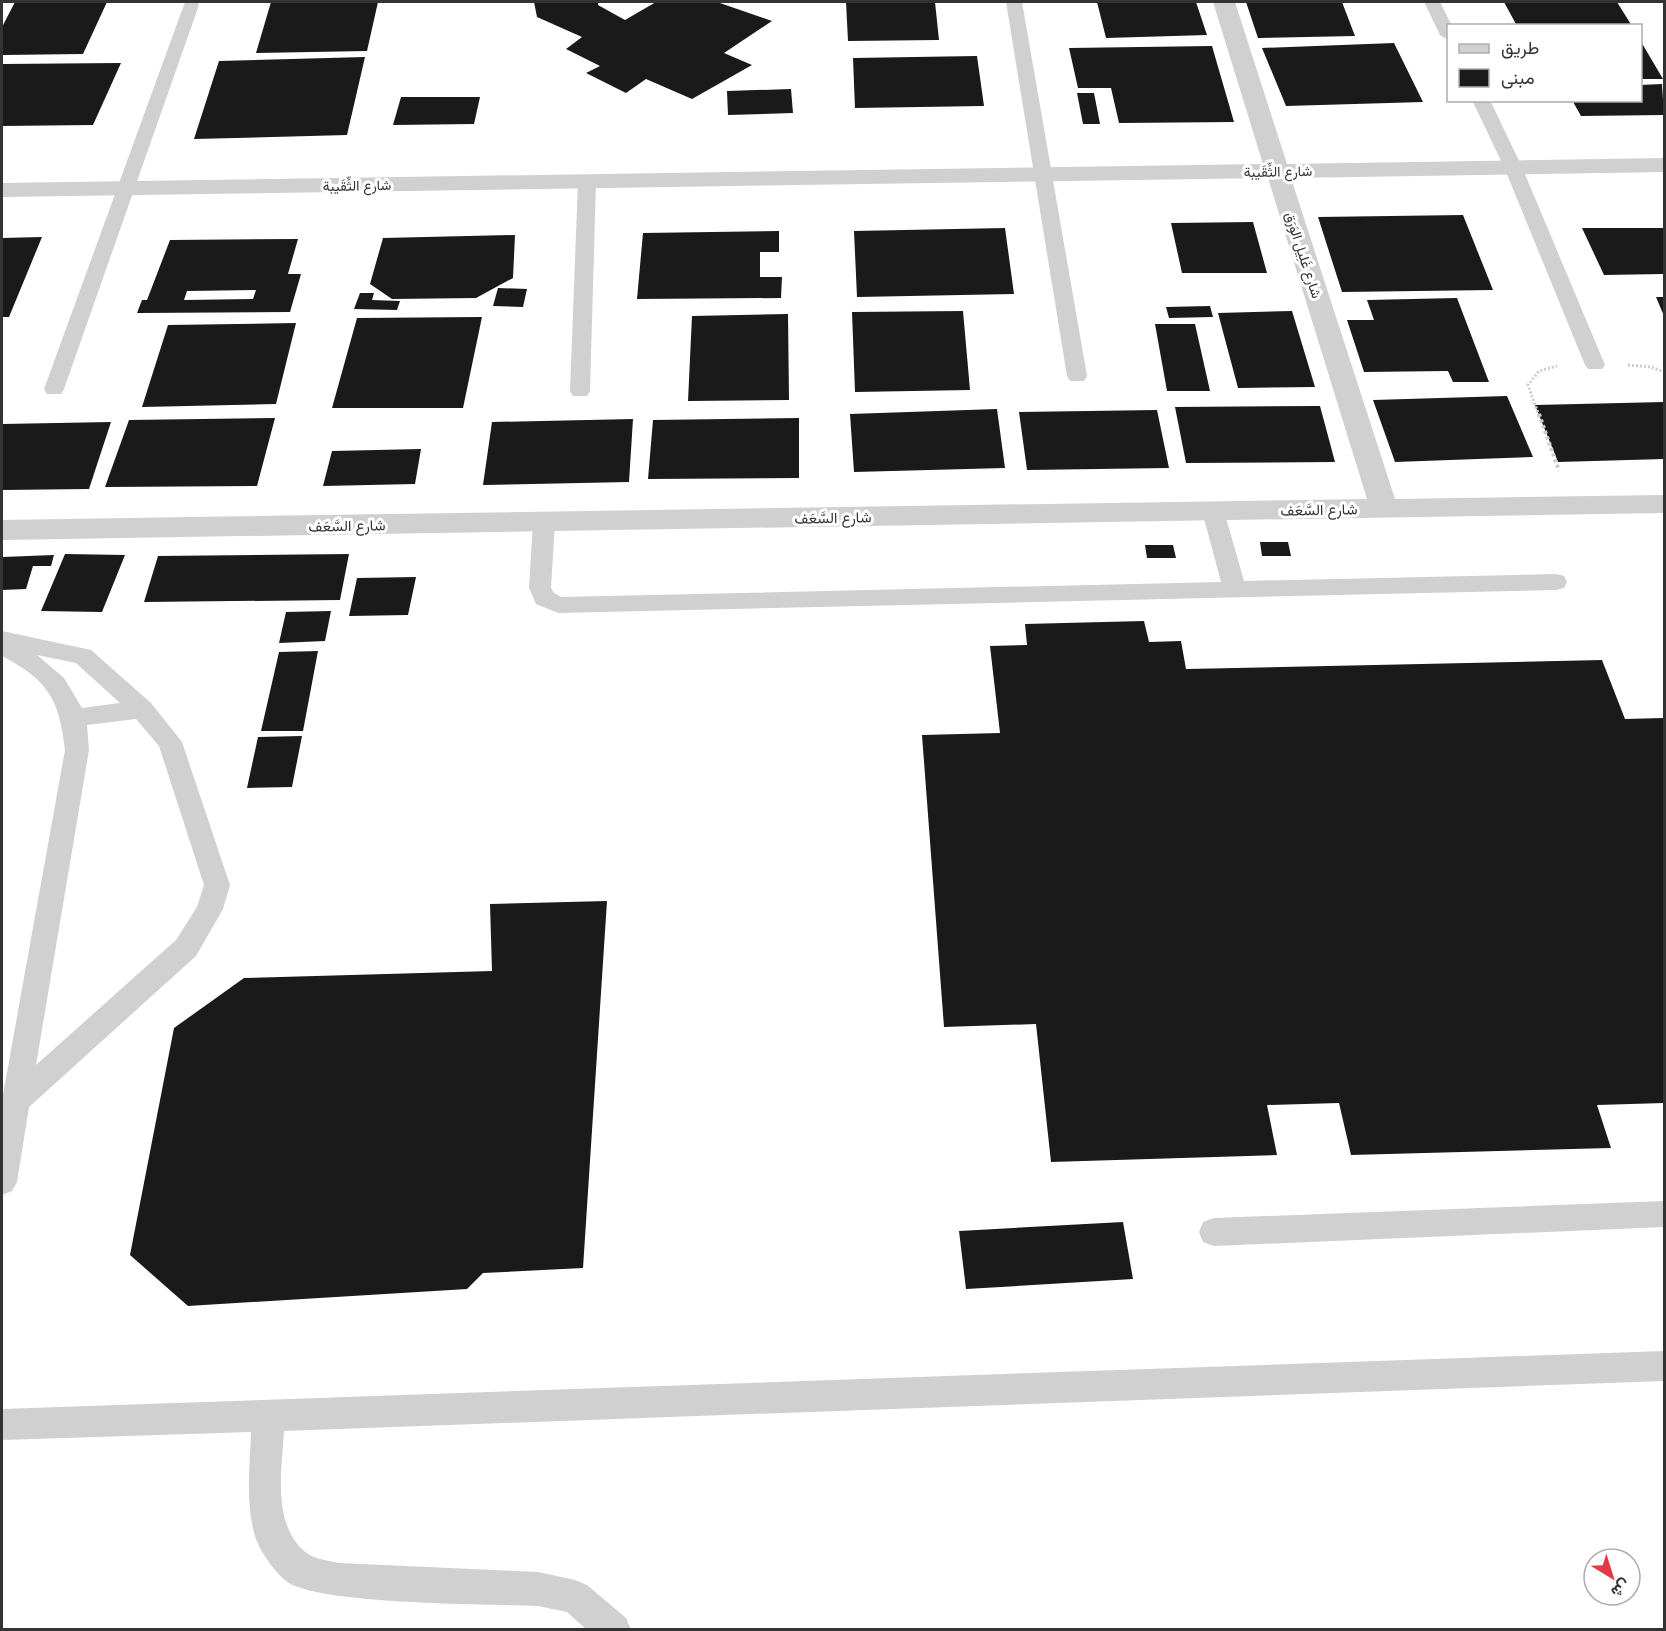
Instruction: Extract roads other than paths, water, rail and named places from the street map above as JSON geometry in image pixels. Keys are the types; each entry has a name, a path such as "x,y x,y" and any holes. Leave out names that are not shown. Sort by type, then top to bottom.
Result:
{"street":[{"name":"شارع غَلِيل الوَرَق","path":"1224,2 1384,509"},
{"name":"شارع الثِّقَيبة","path":"2,190 1665,165"},
{"name":"شارع السَّعَف","path":"2,530 1665,504"}],"lane":[{"path":"1014,2 1077,376"},
{"path":"1432,2 1447,31"},
{"path":"54,389 191,5"},
{"path":"1482,102 1513,167 1595,365"},
{"path":"580,391 588,181"},
{"path":"1213,511 1235,591"},
{"path":"544,522 540,588 544,598 558,605 1556,582"},
{"path":"2,639 83,656 142,709 170,742 217,885 210,909 186,948 15,1102"},
{"path":"2,646 19,654 48,675 69,704 77,750 2,1182"},
{"path":"72,718 142,709"},
{"path":"1214,1232 1665,1214"},
{"path":"2,1425 1665,1366"},
{"path":"268,1414 265,1500 272,1536 298,1569 339,1580 538,1589 575,1597 614,1629"}]}
